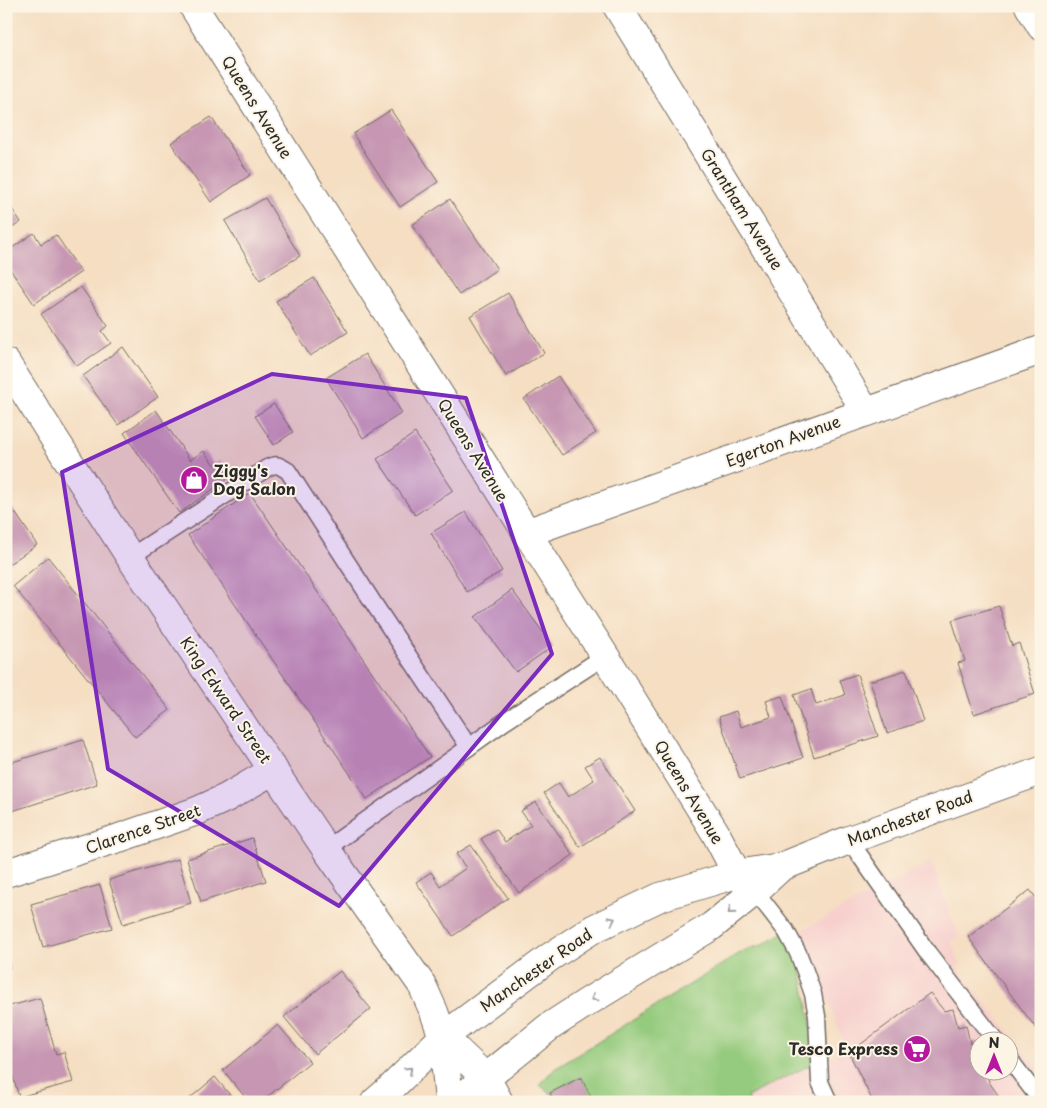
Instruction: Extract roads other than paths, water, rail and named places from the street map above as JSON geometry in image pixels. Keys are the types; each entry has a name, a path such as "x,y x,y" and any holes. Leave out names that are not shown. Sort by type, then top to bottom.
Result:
{"street":[{"name":"Queens Avenue","path":"193,6 605,656 746,883"},
{"name":"Grantham Avenue","path":"617,6 866,412"},
{"path":"1029,6 1041,26"},
{"name":"Egerton Avenue","path":"526,533 1041,350"},
{"name":"King Edward Street","path":"6,363 130,557 326,849 422,985 443,1037"},
{"name":"Clarence Street","path":"6,873 119,838 197,811 242,790 274,770"},
{"name":"Manchester Road","path":"375,1102 443,1037 550,957 592,929 660,897 746,883 849,840 1041,771"},
{"name":"Manchester Road","path":"456,1102 550,1027 712,926 746,883"},
{"path":"443,1037 486,1078 499,1102"},
{"path":"443,1037 449,1102"}],"lane":[{"path":"130,557 266,468 275,464 282,466 288,471 470,747"},
{"path":"326,849 504,722 605,656"},
{"path":"849,840 928,953 987,1030"},
{"path":"746,883 786,931 805,971 813,994 817,1016 820,1082 829,1102"},
{"path":"1020,1073 1041,1101"}],"place":[{"name":"Ziggy's Dog Salon","path":"194,480"},
{"name":"Tesco Express","path":"917,1049"}]}
